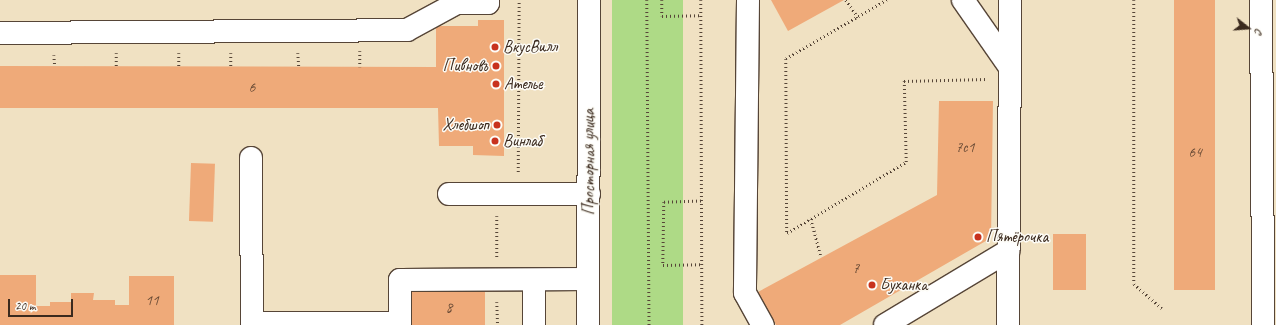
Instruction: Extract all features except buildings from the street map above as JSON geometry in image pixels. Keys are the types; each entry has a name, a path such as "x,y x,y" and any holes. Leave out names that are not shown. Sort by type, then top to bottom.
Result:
{"main road":[{"path":"0,33 407,30 456,3 488,3 488,0"},
{"name":"Просторная улица","path":"588,325 589,0"},
{"path":"748,0 745,293 763,325"},
{"path":"963,0 1009,73"},
{"path":"1008,325 1010,0"},
{"path":"1261,0 1269,27 1263,325 1276,325"},
{"path":"251,158 252,323 400,323 400,280 588,280"},
{"path":"449,194 588,194"},
{"path":"885,325 1008,250"},
{"path":"534,280 534,325"}],"path":[{"path":"518,194 519,0"},
{"path":"646,0 649,325"},
{"path":"662,0 662,16 701,15"},
{"path":"701,0 702,325"},
{"path":"846,0 858,17"},
{"path":"887,0 786,59 787,233 906,162 904,81 1009,73"},
{"path":"1134,0 1134,284 1162,308"},
{"path":"701,201 664,202 664,265 702,264"},
{"path":"811,218 821,257"}],"green space":[{"path":"612,0 683,0 683,325 612,325"}],"place":[{"name":"ВкусВилл","path":"495,47"},
{"name":"Пивновъ","path":"496,66"},
{"name":"Ателье","path":"496,84"},
{"name":"Хлебшоп","path":"497,125"},
{"name":"Винлаб","path":"495,141"},
{"name":"Пятёрочка","path":"978,237"},
{"name":"Буханка","path":"872,285"}]}
